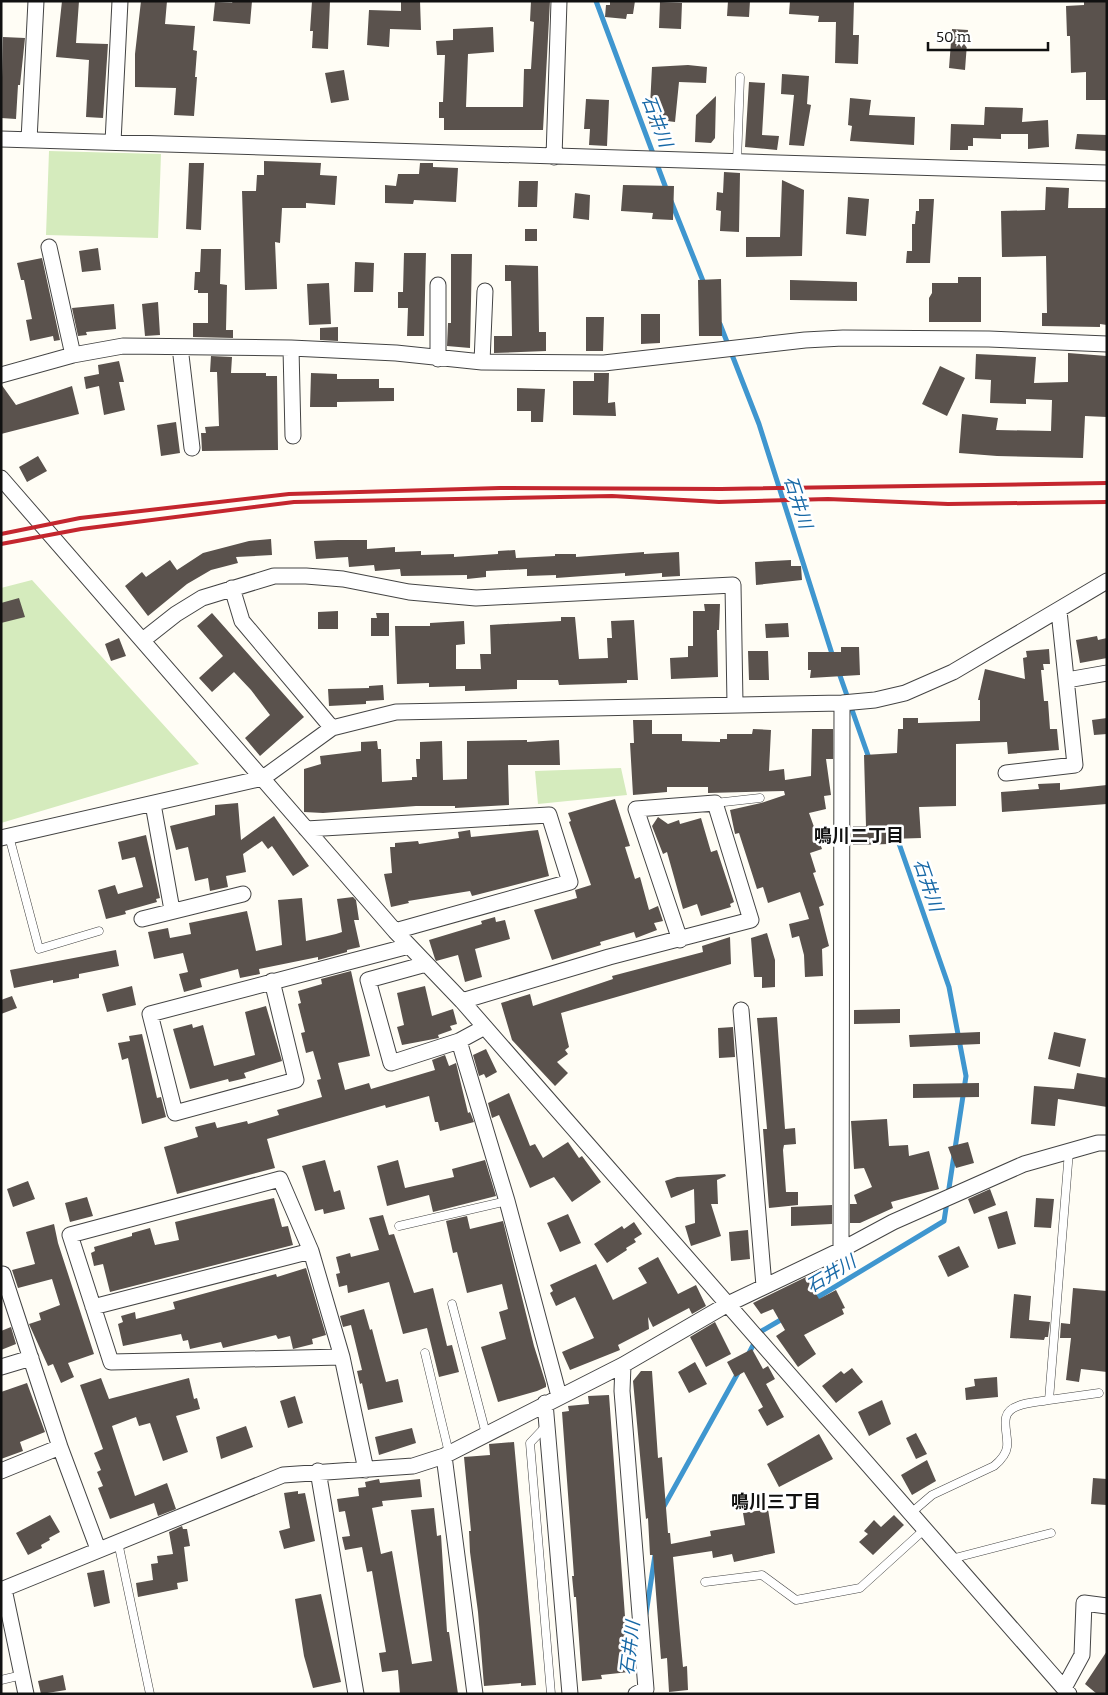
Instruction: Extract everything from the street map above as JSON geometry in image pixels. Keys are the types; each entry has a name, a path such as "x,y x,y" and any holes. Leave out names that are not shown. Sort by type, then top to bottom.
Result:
{"street":[{"path":"29,140 36,1"},
{"path":"113,142 120,1"},
{"path":"554,157 559,1"},
{"path":"1,139 1107,173"},
{"path":"49,247 73,355"},
{"path":"438,285 438,359"},
{"path":"482,362 484,291"},
{"path":"1,375 73,355 123,346 291,348 396,353 438,359 482,362 604,363 805,340 843,338 989,339 1107,344"},
{"path":"180,347 192,448"},
{"path":"291,348 293,436"},
{"path":"1,478 395,931 462,1001 483,1028 1067,1691 1082,1655 1084,1603 1107,1606"},
{"path":"143,640 176,614 202,598 274,576 342,578 409,592 476,598 734,585 735,704"},
{"path":"5,837 262,778 332,728 364,718 396,712 842,703 875,700 906,693 953,672 1107,582"},
{"path":"232,588 242,622 332,728"},
{"path":"1006,773 1075,765 1059,611"},
{"path":"1067,680 1107,673"},
{"path":"842,703 842,1250"},
{"path":"153,804 172,910"},
{"path":"462,1001 609,957 680,940 751,920 715,804 636,809 680,940"},
{"path":"306,829 549,815 570,882 395,931"},
{"path":"142,919 172,910 243,894"},
{"path":"272,981 296,1080 175,1113 150,1014 272,981 409,946"},
{"path":"426,964 368,980 391,1063 458,1041 483,1028"},
{"path":"741,1010 764,1286"},
{"path":"458,1041 508,1200 559,1396"},
{"path":"26,1694 3,1589 98,1549 283,1476 318,1471 366,1470 413,1466 447,1455 622,1365 728,1304 842,1250 893,1222 1007,1172 1069,1151 1107,1143"},
{"path":"342,1357 111,1362 70,1235 280,1179 311,1251 342,1357 366,1470"},
{"path":"93,1307 311,1251"},
{"path":"1,1275 3,1274 60,1447 98,1549"},
{"path":"1,1367 31,1358"},
{"path":"622,1365 622,1391 646,1689 636,1694"},
{"path":"545,1403 549,1557 570,1694"},
{"path":"1,1471 60,1447"},
{"path":"447,1455 475,1694"},
{"path":"318,1471 356,1694"}],"lane":[{"path":"737,162 740,77"},
{"path":"715,804 760,798"},
{"path":"5,837 38,949 99,931"},
{"path":"1049,1400 1069,1151"},
{"path":"399,1226 508,1200"},
{"path":"452,1304 486,1434"},
{"path":"425,1353 447,1455"},
{"path":"911,1513 932,1495 994,1466 1002,1460 1007,1447 1004,1423 1009,1411 1018,1406 1049,1400 1100,1394"},
{"path":"704,1582 762,1575 796,1600 860,1588 925,1529"},
{"path":"951,1559 1051,1533"},
{"path":"118,1542 150,1694"},
{"path":"549,1557 551,1694"},
{"path":"1,1680 22,1675"}],"green space":[{"path":"49,151 161,154 158,238 46,235"},
{"path":"32,580 199,764 1,823 1,588"},
{"path":"621,768 627,795 538,804 535,771"}],"building":[{"path":"62,1 79,1 76,43 108,44 103,118 86,117 89,60 56,57"},
{"path":"141,1 167,1 165,24 195,26 193,50 197,51 195,77 197,77 194,116 174,115 176,88 135,87 135,54"},
{"path":"233,1 252,1 250,24 213,21 215,2 232,3"},
{"path":"312,1 330,1 328,49 312,48 313,31 310,31"},
{"path":"401,1 420,1 421,30 390,29 389,47 367,45 369,10 401,11"},
{"path":"531,1 550,1 543,130 444,130 444,118 439,118 439,102 443,102 445,55 437,55 436,41 453,40 453,29 493,27 494,52 468,54 466,107 523,107 524,69 531,69 534,22 530,21"},
{"path":"610,1 635,1 633,14 627,14 626,19 605,17 606,5 610,5"},
{"path":"728,1 750,1 749,17 727,16"},
{"path":"790,1 854,1 853,35 859,35 858,64 835,63 836,22 818,22 819,16 789,14"},
{"path":"1084,1 1107,1 1107,100 1086,100 1086,72 1071,73 1070,36 1067,36 1066,6 1084,5"},
{"path":"660,2 682,3 681,29 659,28"},
{"path":"952,29 968,30 965,70 949,68"},
{"path":"3,37 25,38 20,85 18,85 16,119 1,118"},
{"path":"688,65 707,67 706,83 679,82 675,122 667,121 666,127 649,126 652,67"},
{"path":"344,70 349,100 331,103 325,73"},
{"path":"782,74 809,76 807,104 811,105 804,146 789,145 794,95 781,94"},
{"path":"749,82 765,83 762,135 779,136 777,150 745,147"},
{"path":"716,96 715,138 711,143 695,142 696,115"},
{"path":"850,98 871,100 869,115 915,117 914,145 850,141 852,126 848,125"},
{"path":"586,99 609,100 607,146 589,145 590,129 584,129"},
{"path":"985,107 1023,108 1022,122 1048,120 1049,147 1028,149 1028,134 1001,134 1001,139 973,138 973,146 968,146 968,150 950,150 951,124 984,125"},
{"path":"1077,134 1107,135 1107,151 1075,149"},
{"path":"264,161 321,163 320,175 337,176 335,205 306,203 306,208 282,208 280,243 275,242 277,289 245,290 242,191 256,191 257,175 264,175"},
{"path":"189,163 204,163 201,230 186,229"},
{"path":"420,163 433,163 433,167 458,168 456,202 414,200 413,204 385,203 385,185 396,186 398,174 419,174"},
{"path":"724,172 740,173 739,232 720,231 721,211 716,210 717,192 723,193"},
{"path":"782,180 804,190 802,256 746,257 746,237 780,237"},
{"path":"519,181 538,181 537,207 518,207"},
{"path":"623,185 674,186 673,220 652,219 653,213 621,211"},
{"path":"1046,187 1069,188 1068,208 1107,208 1107,325 1100,324 1100,327 1042,326 1042,313 1047,313 1046,256 1002,257 1001,211 1045,210"},
{"path":"575,193 590,195 589,220 573,218"},
{"path":"848,197 869,199 866,236 846,234"},
{"path":"919,199 934,199 930,263 906,263 907,251 912,251 912,224 915,224 916,211 919,211"},
{"path":"525,229 537,229 537,241 525,241"},
{"path":"98,248 101,270 82,272 79,251"},
{"path":"201,249 221,249 220,284 227,285 226,330 233,330 233,338 193,337 193,323 208,323 208,293 198,293 198,290 194,290 195,272 200,272"},
{"path":"404,253 426,253 424,336 407,336 408,308 398,308 398,292 403,292"},
{"path":"451,254 472,254 470,348 447,346 448,323 451,323"},
{"path":"42,258 60,340 54,341 53,336 30,341 26,320 32,319 24,280 21,280 17,263"},
{"path":"355,262 374,263 373,292 354,292"},
{"path":"505,265 538,266 539,332 546,332 546,351 494,353 494,336 512,336 511,281 505,281"},
{"path":"958,277 981,277 981,322 929,322 929,298 932,293 932,283 958,283"},
{"path":"721,279 722,336 699,336 698,280"},
{"path":"790,280 857,282 857,301 790,300"},
{"path":"329,283 331,324 309,325 307,284"},
{"path":"158,302 160,335 145,336 142,304"},
{"path":"114,304 116,329 86,332 87,335 78,336 72,308"},
{"path":"641,314 660,314 660,343 641,344"},
{"path":"586,317 604,317 603,351 586,351"},
{"path":"338,327 338,341 320,340 320,328"},
{"path":"1068,353 1107,356 1107,417 1085,416 1083,458 959,453 962,414 998,418 996,430 1051,431 1052,400 1026,399 1026,404 990,403 991,380 975,379 976,354 1036,357 1034,383 1068,382"},
{"path":"211,356 232,357 231,373 266,373 266,376 277,376 278,450 202,451 201,433 206,433 205,427 219,426 217,372 210,372"},
{"path":"119,361 124,382 119,382 125,410 104,415 99,386 86,389 84,377 99,374 98,365"},
{"path":"940,366 965,378 947,416 922,404"},
{"path":"311,373 337,374 337,379 379,379 379,388 394,388 394,401 337,402 337,407 310,407"},
{"path":"594,373 609,373 608,403 615,402 616,416 573,415 573,381 594,381"},
{"path":"1,384 16,405 72,386 79,414 1,434"},
{"path":"517,388 545,389 543,422 531,422 531,411 517,411"},
{"path":"176,422 180,453 161,456 157,425"},
{"path":"38,456 47,471 27,482 19,467"},
{"path":"271,539 272,555 236,557 238,563 211,570 187,584 148,616 125,586 142,572 146,577 170,560 177,570 203,553 249,541"},
{"path":"367,540 367,549 395,547 395,552 421,551 421,555 454,554 454,557 498,554 498,551 515,550 516,558 555,556 555,554 576,554 576,557 644,552 644,554 679,552 680,576 662,577 662,573 625,576 625,573 556,578 556,575 527,576 527,569 486,571 486,577 467,579 467,575 401,576 400,569 375,571 374,565 349,567 348,557 316,559 314,541"},
{"path":"791,560 791,566 801,566 802,580 756,585 755,562"},
{"path":"19,598 25,617 1,623 1,603"},
{"path":"704,604 720,604 719,630 717,630 718,677 671,679 670,658 688,657 688,646 693,646 693,611 705,611"},
{"path":"338,611 338,629 318,629 318,612"},
{"path":"212,613 304,717 260,756 245,738 270,715 251,690 234,672 212,692 199,678 223,656 197,626"},
{"path":"376,613 389,613 389,636 371,636 371,618 377,618"},
{"path":"561,617 575,617 579,659 608,658 607,638 612,638 611,621 634,620 638,680 627,680 627,683 559,685 558,680 517,680 517,689 465,691 465,686 429,687 429,683 397,684 395,626 430,626 430,623 464,621 465,644 456,645 456,669 481,669 480,654 491,654 490,625 561,621"},
{"path":"788,623 789,637 766,638 765,624"},
{"path":"1097,636 1098,640 1107,638 1107,658 1080,663 1076,640"},
{"path":"119,638 126,656 111,661 105,644"},
{"path":"841,647 859,647 860,675 810,678 811,670 808,670 808,652 841,652"},
{"path":"1049,649 1050,664 1043,664 1044,670 1041,670 1044,701 1048,701 1050,729 1057,729 1059,750 1008,754 1007,742 956,744 956,806 919,807 921,838 890,839 890,844 853,845 853,826 866,826 864,755 897,753 898,729 903,729 903,718 918,718 918,723 980,721 980,700 978,700 985,669 1025,679 1023,658 1027,657 1026,651"},
{"path":"748,651 768,651 769,680 749,680"},
{"path":"383,685 384,700 366,701 366,704 329,706 328,689 369,688 369,686"},
{"path":"1107,718 1107,734 1094,735 1092,720"},
{"path":"633,720 652,720 652,734 682,734 682,741 720,742 720,739 727,739 727,734 752,734 753,729 771,730 769,771 784,769 785,780 811,776 812,729 833,729 833,759 826,759 831,795 824,796 826,809 809,813 822,849 810,853 816,872 813,873 824,905 819,907 829,946 822,949 823,976 805,977 804,955 799,936 792,938 789,924 809,919 800,892 768,903 763,887 757,889 739,833 735,834 730,810 785,795 784,791 708,793 708,787 667,787 667,792 633,795 630,743 634,743"},
{"path":"527,740 527,742 559,740 560,765 508,765 509,805 455,808 455,806 416,806 323,813 304,812 304,769 321,764 320,756 361,751 361,742 377,741 378,749 381,749 382,782 412,780 412,777 417,777 416,759 420,759 420,742 442,741 443,780 467,779 467,741"},
{"path":"1060,783 1060,790 1107,785 1107,804 1002,812 1001,792 1039,789 1038,784"},
{"path":"615,799 630,846 625,847 635,879 640,877 649,910 658,906 663,921 654,923 657,930 636,938 634,932 600,942 601,945 552,960 534,910 577,898 575,890 591,885 569,822 571,821 568,813"},
{"path":"238,803 241,840 274,816 309,866 293,876 272,846 268,849 262,841 243,854 246,872 226,876 228,887 210,891 208,878 195,881 188,847 176,850 170,826 215,815 215,805"},
{"path":"658,817 668,824 679,820 680,824 701,818 711,852 717,850 734,902 730,904 731,907 701,916 697,904 683,909 667,852 663,854 652,826"},
{"path":"470,830 471,837 538,830 549,876 472,896 470,891 408,901 409,903 391,907 384,874 392,873 390,847 395,847 395,843 418,841 419,844 459,838 458,832"},
{"path":"146,835 160,898 156,899 157,902 125,911 126,914 106,919 98,890 115,885 118,894 143,887 135,857 122,860 118,842"},
{"path":"353,897 356,900 359,920 354,920 360,947 347,950 347,952 318,960 318,957 259,969 260,974 240,978 238,969 200,979 202,987 184,992 179,974 188,972 183,953 154,959 148,932 168,928 170,938 191,934 189,923 247,911 256,951 282,945 278,900 302,898 306,941 336,934 342,932 337,899"},
{"path":"495,917 496,922 505,920 510,939 475,949 482,977 465,982 458,955 436,961 429,940 482,924 481,921"},
{"path":"767,933 775,960 775,987 762,988 762,977 754,977 751,938"},
{"path":"730,937 731,964 561,1013 569,1047 565,1050 568,1054 557,1062 568,1073 555,1086 512,1040 501,1003 530,994 533,1006 613,979 612,976 703,952 702,946"},
{"path":"116,950 119,966 79,974 79,978 53,983 53,980 14,988 10,970"},
{"path":"351,971 370,1056 338,1063 345,1090 369,1083 371,1089 435,1070 432,1060 445,1055 449,1066 456,1063 468,1113 470,1112 474,1122 440,1131 438,1122 435,1122 429,1096 386,1108 385,1105 267,1139 275,1168 177,1194 164,1147 198,1137 195,1127 215,1122 217,1128 247,1121 248,1124 279,1115 277,1110 322,1097 317,1080 321,1079 313,1051 306,1053 301,1033 305,1032 298,1004 301,1003 298,991 322,984 321,979"},
{"path":"132,986 136,1005 107,1012 102,994"},
{"path":"425,986 432,1016 453,1009 457,1024 450,1026 452,1030 438,1035 439,1038 402,1045 397,1027 404,1025 397,993"},
{"path":"12,996 17,1008 1,1014 1,1000"},
{"path":"266,1006 282,1061 244,1073 246,1078 229,1082 228,1079 190,1089 173,1029 192,1024 193,1028 203,1025 214,1066 255,1055 245,1012"},
{"path":"900,1009 900,1023 854,1024 854,1010"},
{"path":"777,1017 785,1129 795,1128 796,1144 784,1145 786,1192 798,1192 798,1205 769,1208 763,1129 767,1129 757,1018"},
{"path":"733,1027 735,1057 719,1058 718,1028"},
{"path":"980,1032 980,1044 910,1047 909,1035"},
{"path":"1054,1032 1086,1039 1080,1067 1048,1059"},
{"path":"142,1034 157,1098 161,1097 166,1117 142,1124 128,1058 122,1060 118,1043 130,1041 129,1036"},
{"path":"486,1049 497,1072 486,1078 484,1074 479,1076 473,1055"},
{"path":"1077,1073 1107,1078 1107,1107 1058,1099 1055,1126 1031,1124 1034,1086 1074,1089"},
{"path":"979,1083 979,1097 913,1098 913,1084"},
{"path":"509,1093 530,1146 535,1144 543,1158 568,1142 579,1158 582,1156 601,1182 572,1202 554,1177 530,1188 499,1115 492,1118 488,1103"},
{"path":"887,1119 889,1146 908,1145 909,1156 929,1151 939,1189 891,1202 893,1208 860,1223 850,1223 850,1204 857,1204 854,1195 872,1187 864,1168 854,1169 851,1121"},
{"path":"968,1142 974,1163 956,1168 948,1147"},
{"path":"325,1160 334,1192 340,1190 345,1209 324,1214 323,1209 315,1211 302,1166"},
{"path":"398,1160 405,1188 454,1177 452,1169 485,1160 496,1196 433,1212 429,1195 387,1206 377,1166"},
{"path":"725,1174 726,1176 717,1180 718,1204 711,1204 721,1236 691,1246 685,1226 695,1223 694,1189 671,1198 665,1181 677,1177"},
{"path":"28,1181 35,1199 13,1207 7,1189"},
{"path":"990,1189 996,1205 974,1214 968,1199"},
{"path":"87,1197 93,1216 70,1222 65,1203"},
{"path":"274,1198 282,1227 288,1226 293,1245 110,1292 103,1264 94,1266 91,1253 95,1251 94,1247 132,1236 132,1233 150,1228 155,1245 179,1240 175,1222"},
{"path":"1036,1198 1054,1199 1051,1228 1034,1227"},
{"path":"832,1205 832,1224 791,1226 791,1207"},
{"path":"1007,1211 1016,1244 998,1249 988,1217"},
{"path":"568,1214 581,1243 560,1252 547,1223"},
{"path":"383,1215 389,1235 394,1234 414,1293 433,1288 447,1346 452,1345 459,1372 439,1377 427,1328 403,1334 389,1282 348,1293 347,1285 339,1287 336,1274 340,1273 336,1257 350,1253 351,1257 379,1250 369,1218"},
{"path":"467,1216 470,1229 503,1221 534,1346 546,1384 546,1387 537,1391 498,1402 481,1347 506,1339 499,1312 508,1309 502,1284 467,1293 457,1252 453,1253 446,1221"},
{"path":"634,1222 642,1234 634,1239 636,1242 626,1248 627,1250 607,1263 594,1244 622,1226 624,1229"},
{"path":"54,1224 58,1243 94,1354 68,1363 74,1377 61,1383 53,1364 48,1366 29,1324 41,1320 39,1313 60,1305 52,1279 18,1288 12,1270 35,1264 26,1232"},
{"path":"748,1230 750,1259 731,1261 729,1232"},
{"path":"959,1246 969,1267 948,1277 938,1256"},
{"path":"658,1257 678,1294 696,1285 706,1306 692,1314 689,1308 653,1327 648,1317 649,1329 618,1345 620,1350 570,1370 562,1352 594,1338 575,1297 556,1306 550,1293 553,1291 550,1285 596,1264 613,1300 647,1283 638,1268"},
{"path":"306,1268 326,1335 312,1339 313,1344 293,1349 290,1336 278,1339 276,1335 223,1348 221,1342 190,1349 188,1340 183,1341 181,1334 123,1346 118,1324 123,1322 121,1316 135,1312 136,1319 175,1309 173,1302 276,1274 277,1277"},
{"path":"806,1277 819,1299 836,1290 845,1308 842,1309 844,1314 804,1335 816,1354 798,1367 776,1336 785,1330 773,1309 761,1314 753,1303"},
{"path":"1073,1288 1107,1291 1107,1372 1081,1369 1079,1382 1066,1380 1071,1338 1060,1338 1061,1323 1070,1324"},
{"path":"1014,1294 1031,1296 1029,1320 1050,1322 1048,1337 1045,1337 1044,1340 1010,1338"},
{"path":"364,1309 370,1330 372,1329 386,1382 398,1379 403,1402 368,1410 362,1383 360,1384 357,1371 362,1370 351,1325 343,1327 340,1316"},
{"path":"715,1322 731,1354 706,1367 690,1337"},
{"path":"11,1327 16,1344 1,1350 1,1331"},
{"path":"752,1349 763,1369 768,1366 775,1379 766,1384 784,1417 767,1426 758,1410 763,1407 744,1372 735,1377 727,1362"},
{"path":"695,1362 707,1384 689,1393 678,1372"},
{"path":"852,1368 863,1382 836,1403 822,1386 841,1371 844,1374"},
{"path":"641,1371 652,1371 658,1458 662,1457 668,1533 670,1533 671,1544 711,1536 710,1531 745,1525 743,1513 768,1509 775,1553 734,1562 732,1554 713,1558 712,1551 673,1557 683,1667 687,1666 688,1690 669,1692 667,1658 661,1659 653,1555 650,1555 648,1518 646,1519 633,1381"},
{"path":"997,1377 998,1397 966,1400 965,1388 975,1386 974,1379"},
{"path":"101,1378 109,1399 189,1378 194,1399 197,1398 200,1409 176,1416 188,1452 163,1461 150,1423 139,1426 136,1417 112,1426 135,1496 167,1483 176,1509 158,1516 154,1503 110,1519 98,1488 103,1486 97,1472 101,1470 94,1453 103,1449 80,1385"},
{"path":"27,1383 45,1432 20,1442 23,1451 1,1459 1,1392"},
{"path":"609,1395 629,1672 601,1675 602,1679 582,1681 576,1597 574,1597 572,1576 574,1576 562,1412 569,1411 568,1406 589,1404 588,1396"},
{"path":"295,1396 303,1423 288,1428 280,1401"},
{"path":"882,1400 891,1424 869,1436 858,1412"},
{"path":"246,1426 253,1447 221,1459 216,1437"},
{"path":"412,1428 416,1443 379,1455 375,1437"},
{"path":"916,1433 927,1454 916,1459 906,1438"},
{"path":"819,1434 833,1459 779,1487 767,1464"},
{"path":"514,1442 536,1685 521,1686 521,1683 484,1686 478,1612 470,1552 469,1531 471,1531 464,1457 490,1455 489,1444"},
{"path":"927,1460 936,1481 912,1495 901,1475"},
{"path":"1093,1478 1107,1479 1107,1505 1091,1504"},
{"path":"379,1479 380,1483 420,1479 422,1497 382,1501 383,1506 372,1508 381,1554 392,1551 412,1664 432,1661 411,1510 434,1508 437,1536 441,1535 447,1632 449,1632 458,1694 400,1694 398,1670 382,1672 379,1653 386,1652 372,1571 367,1572 362,1547 345,1550 342,1537 350,1536 345,1511 339,1512 337,1499 359,1496 358,1488 366,1487 365,1482"},
{"path":"298,1491 298,1494 305,1493 315,1541 284,1549 279,1531 290,1528 284,1493"},
{"path":"50,1515 60,1532 41,1545 42,1548 28,1555 16,1533"},
{"path":"894,1515 904,1525 873,1555 859,1542 868,1534 864,1531 874,1520 881,1527"},
{"path":"182,1526 183,1529 187,1529 190,1546 184,1547 188,1581 177,1583 178,1589 138,1597 136,1583 153,1580 151,1564 158,1563 157,1556 173,1554 169,1532"},
{"path":"104,1570 110,1603 94,1607 87,1573"},
{"path":"321,1594 341,1682 313,1688 304,1656 295,1599"},
{"path":"1107,1651 1107,1694 1097,1694 1085,1684"},
{"path":"63,1675 66,1690 41,1694 38,1681"}],"waterway":[{"name":"石井川","path":"596,1 667,191"},
{"name":"石井川","path":"671,201 705,286"},
{"name":"石井川","path":"720,324 759,424 833,657"},
{"name":"石井川","path":"838,670 870,761"},
{"name":"石井川","path":"813,1300 944,1221 966,1076 949,987 895,832"},
{"name":"石井川","path":"748,1355 760,1332 784,1318"},
{"name":"石井川","path":"663,1508 739,1371"},
{"name":"石井川","path":"646,1614 655,1555"}],"railway":[{"path":"1,534 80,518 289,494 500,488 721,489 1107,483"},
{"path":"1,544 81,529 294,502 612,496 719,502 828,499 948,504 1107,502"}],"district":[{"name":"鳴川二丁目","path":"859,836"},
{"name":"鳴川三丁目","path":"776,1502"}]}
